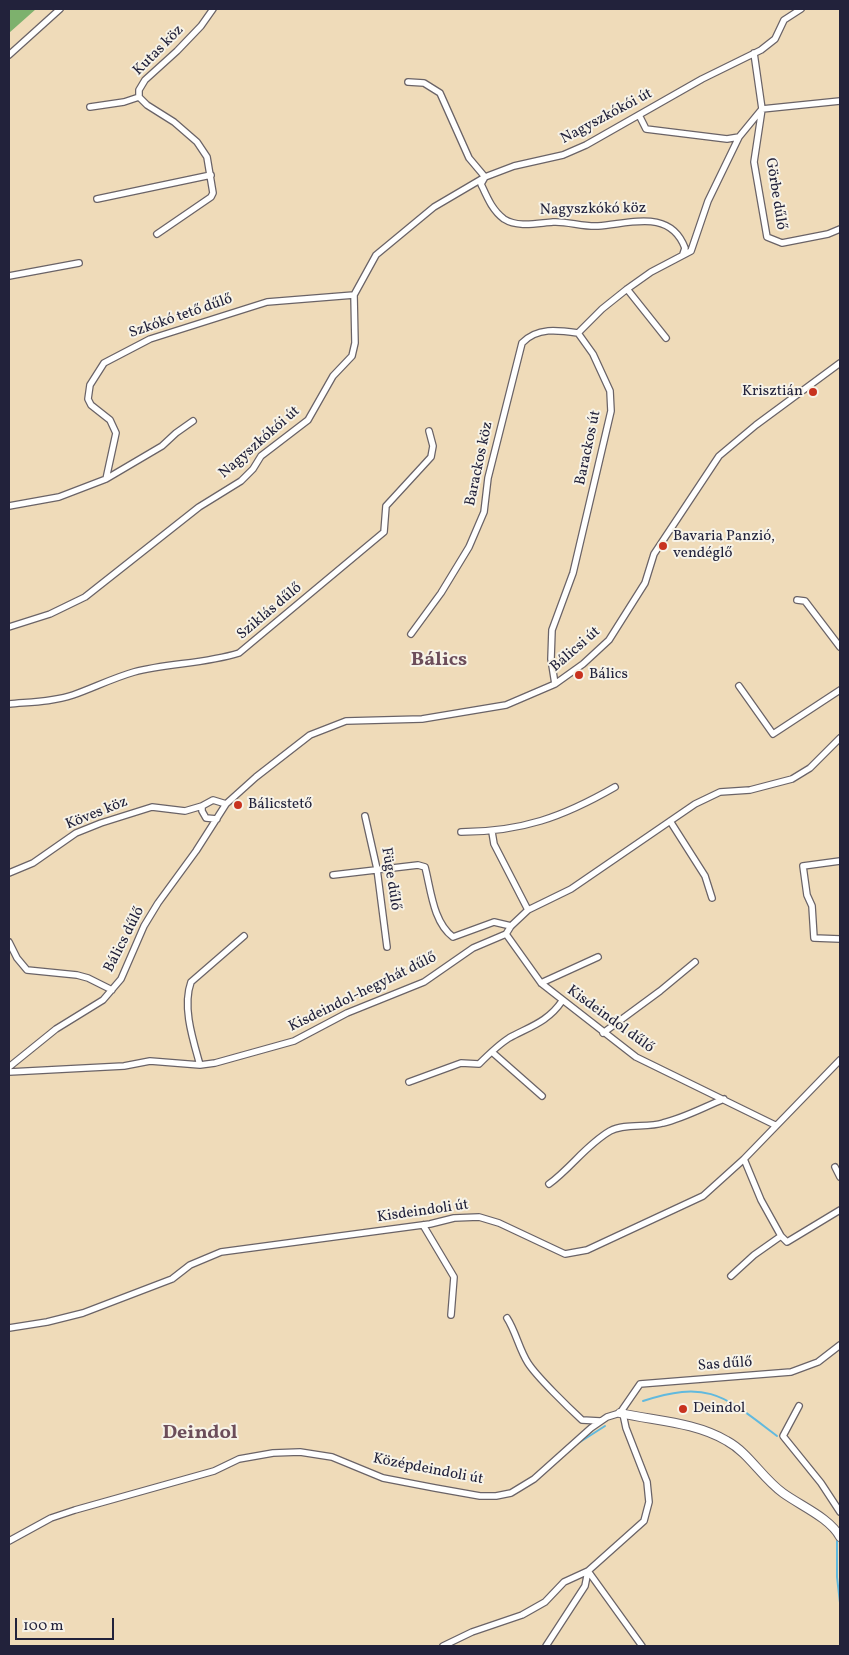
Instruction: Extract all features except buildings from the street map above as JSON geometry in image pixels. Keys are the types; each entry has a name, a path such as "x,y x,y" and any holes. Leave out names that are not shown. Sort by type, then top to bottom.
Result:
{"street":[{"path":"9,55 60,9"},
{"name":"Kutas köz","path":"157,234 211,197 213,193 211,175 207,156 197,142 187,132 146,105 139,97 139,90 145,80 201,26 213,9"},
{"name":"Nagyszkókói út","path":"9,627 50,614 85,597 199,507 240,481 253,469 260,456 308,420 332,376 352,356 355,343 354,295 376,255 434,208 485,177 514,166 562,155 639,115 702,78 754,53 775,39 784,20 801,9"},
{"path":"754,53 762,109"},
{"path":"408,82 424,83 440,92 469,158 485,177"},
{"path":"90,107 124,102 139,97"},
{"path":"578,333 602,309 627,290 682,254 691,251 708,201 739,137 762,109 840,101"},
{"name":"Görbe dűlő","path":"762,109 754,162 767,237 782,243 840,230"},
{"path":"639,115 646,129 727,139 739,137"},
{"path":"97,198 211,175"},
{"name":"Nagyszkókó köz","path":"485,177 481,184 492,207 505,220 529,225 555,221 598,226 623,221 652,221 679,235 685,248 682,254"},
{"path":"9,276 79,263"},
{"path":"627,290 666,338"},
{"name":"Szkókó tető dűlő","path":"106,479 116,433 110,420 91,405 88,399 90,385 104,363 150,339 267,302 354,295"},
{"name":"Barackos köz","path":"412,634 442,593 464,555 484,512 488,478 522,343 529,336 551,330 578,333"},
{"name":"Barackos út","path":"555,684 551,659 552,630 573,573 611,411 610,391 593,354 578,333"},
{"name":"Bálicsi út","path":"217,819 226,804 294,747 333,724 371,719 422,720 506,705 555,684 570,675 609,640 645,583 654,554 719,456 756,425 840,363"},
{"path":"9,506 60,497 106,479 162,446 193,421"},
{"name":"Sziklás dűlő","path":"9,704 46,701 72,695 133,673 162,666 221,659 239,654 384,532 386,506 431,457 434,446 429,431"},
{"path":"797,600 805,601 840,647"},
{"path":"739,686 772,734 840,690"},
{"path":"506,934 511,926 528,910 571,890 696,804 720,792 750,790 792,779 810,768 840,738"},
{"path":"461,832 492,832 548,820 581,807 615,787"},
{"path":"217,819 204,817 202,806 211,800 226,804"},
{"name":"Köves köz","path":"9,873 33,863 76,833 101,823 152,807 185,811 202,806"},
{"name":"Füge dűlő","path":"365,816 377,869 387,947"},
{"name":"Bálics dűlő","path":"9,1067 56,1029 93,1008 112,990 121,979 144,926 158,903 217,819"},
{"path":"670,821 705,876 712,898"},
{"path":"492,832 494,844 528,910"},
{"path":"840,861 803,866 807,895 812,906 814,938 840,940"},
{"path":"333,875 377,869 426,867 435,909 445,931 453,937 494,922 511,926"},
{"name":"Kisdeindol dűlő","path":"506,934 541,983 603,1034 659,1070 724,1099 775,1125"},
{"name":"Kisdeindol-hegyhát dűlő","path":"9,1072 124,1066 150,1061 200,1065 235,1059 294,1041 347,1013 424,982 473,948 506,934"},
{"path":"200,1065 191,1035 189,987 195,977 244,936"},
{"path":"9,942 17,958 28,970 76,975 88,978 112,990"},
{"path":"541,983 598,957"},
{"path":"603,1034 695,962"},
{"path":"409,1082 461,1063 479,1064 509,1038 542,1023 554,1013 562,1001"},
{"path":"492,1052 542,1096"},
{"name":"Kisdeindoli út","path":"9,1328 48,1322 83,1313 172,1279 190,1265 221,1252 424,1225 454,1218 479,1217 499,1223 564,1254 587,1250 703,1196 744,1159 840,1060"},
{"path":"549,1184 561,1175 594,1141 612,1130 664,1123 724,1099"},
{"path":"744,1159 761,1200 781,1236 787,1242 840,1210"},
{"path":"835,1167 840,1177"},
{"path":"424,1225 454,1277 451,1315"},
{"path":"731,1276 754,1255 781,1236"},
{"path":"507,1318 529,1364 538,1376 582,1420 602,1421"},
{"name":"Sas dűlő","path":"621,1413 640,1384 791,1372 818,1362 840,1346"},
{"path":"799,1406 783,1436 821,1483 840,1512"},
{"path":"443,1646 472,1632 522,1615 545,1602 564,1582 588,1571 644,1521 649,1502 647,1482 621,1413 703,1431 727,1441 741,1452 774,1486 829,1524 840,1537"},
{"name":"Középdeindoli út","path":"9,1541 51,1518 74,1510 214,1471 238,1459 273,1453 300,1452 332,1458 383,1478 453,1491 496,1496 512,1493 534,1479 581,1436 602,1421 621,1413"},
{"path":"546,1646 585,1586 588,1571"},
{"path":"588,1571 642,1646"}],"green space":[{"path":"9,9 36,9 9,33"}],"waterway":[{"path":"643,1401 685,1392 701,1392 729,1402 777,1436"},
{"path":"580,1442 605,1426"},
{"path":"837,1541 837,1577 840,1603"}],"place":[{"name":"Krisztián","path":"813,392"},
{"name":"Bavaria Panzió, vendéglő","path":"663,546"},
{"name":"Bálics","path":"579,675"},
{"name":"Bálicstető","path":"238,805"},
{"name":"Deindol","path":"683,1409"}],"district":[{"name":"Bálics","path":"439,661"},
{"name":"Deindol","path":"200,1434"}]}
